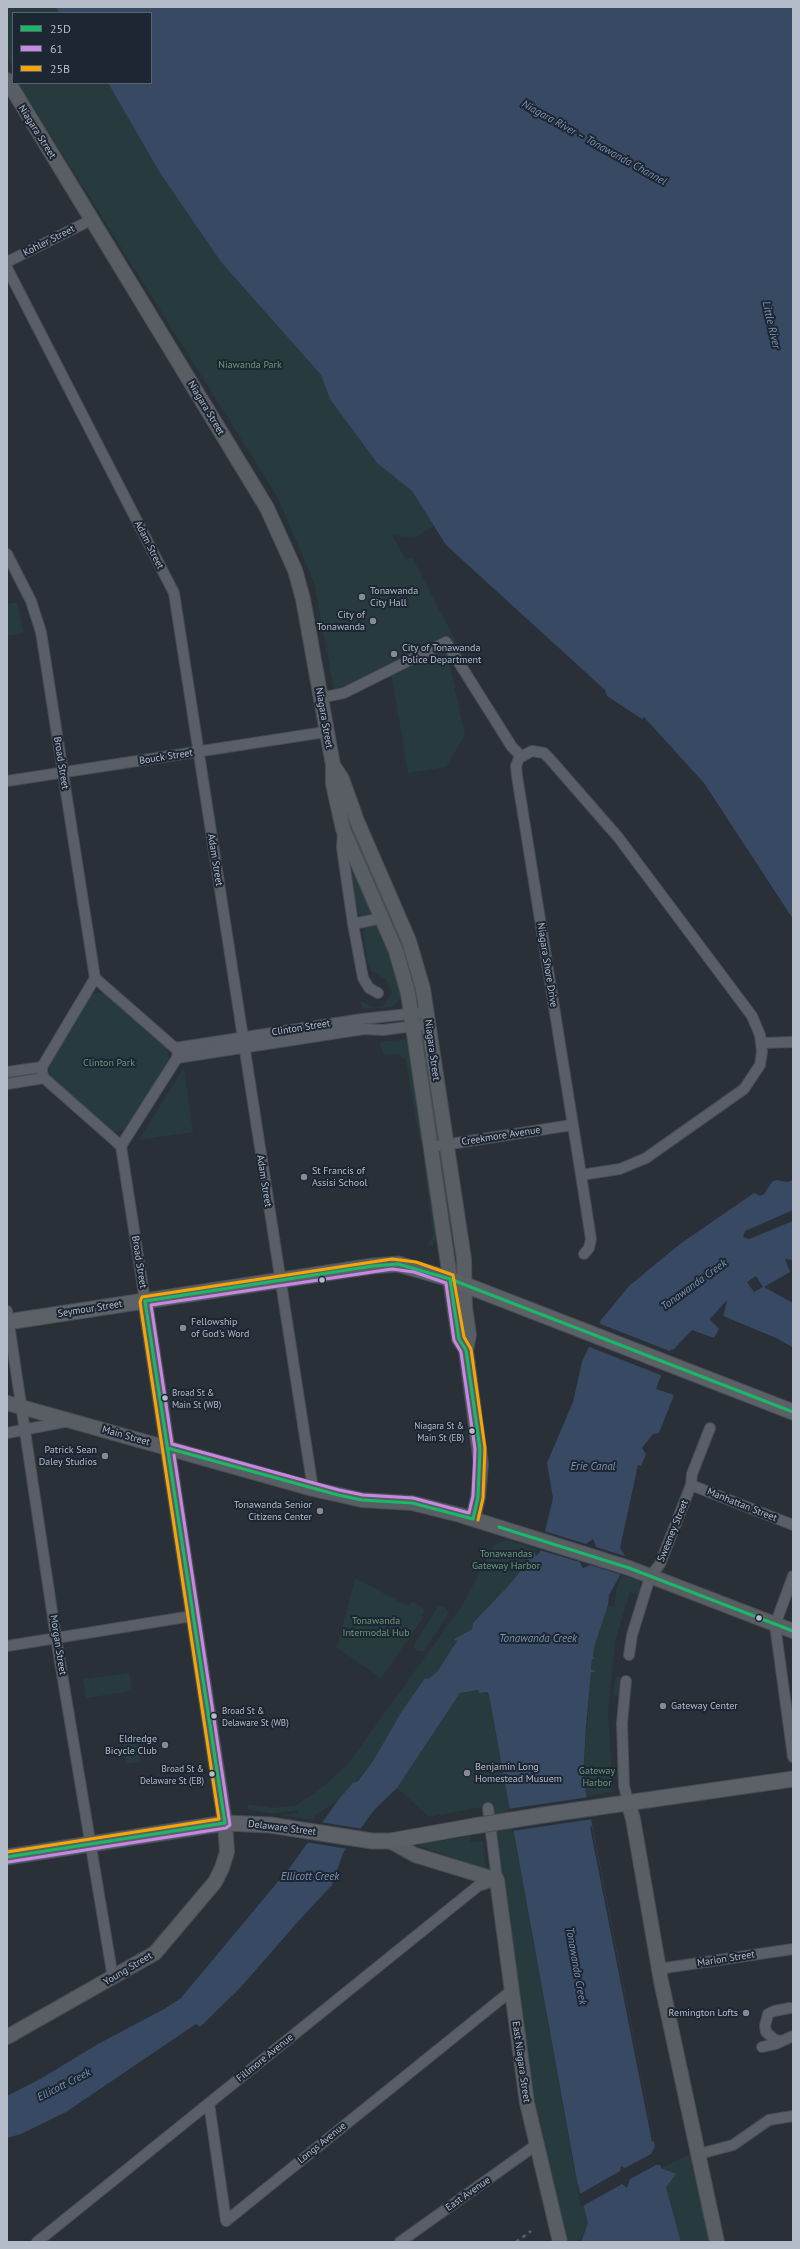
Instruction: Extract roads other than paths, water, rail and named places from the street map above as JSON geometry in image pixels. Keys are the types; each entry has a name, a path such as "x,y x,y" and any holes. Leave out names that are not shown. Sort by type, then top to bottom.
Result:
{"main road":[{"name":"Seymour Street","path":"8,1319 145,1301 392,1264 414,1268 450,1279 793,1412"},
{"name":"Delaware Street","path":"7,1857 225,1823 261,1824 361,1840 390,1841 474,1826 628,1802 793,1779"}],"street":[{"name":"Niagara Street","path":"7,80 267,508 287,549 302,592 325,732 333,765 333,784 343,829 382,918 402,972 411,1020 459,1339 466,1350"},
{"name":"Kohler Street","path":"7,262 91,220"},
{"name":"Adam Street","path":"7,268 174,593 244,1042 279,1281 313,1489"},
{"name":"Broad Street","path":"7,554 31,601 39,621 94,978"},
{"path":"320,698 344,693 446,642 512,747 521,756 532,751 544,753 618,837 752,1016 762,1043 761,1059 756,1074 744,1089 646,1158 620,1169 581,1175"},
{"name":"Bouck Street","path":"7,781 325,732"},
{"name":"Niagara Shore Drive","path":"521,756 516,766 517,776 591,1239 589,1248 584,1254"},
{"name":"Niagara Street","path":"333,765 342,779 357,821 409,941 417,966 428,1018 464,1259 469,1335 466,1350 481,1464 478,1497 472,1519"},
{"name":"Niagara Street","path":"343,829 342,848 353,924 363,978 369,988 378,993"},
{"path":"353,924 382,918"},
{"path":"94,978 176,1053 121,1146 44,1078 42,1067 94,978"},
{"name":"Clinton Street","path":"176,1053 244,1042 362,1019 411,1020 428,1018"},
{"path":"762,1043 793,1042"},
{"path":"7,1072 42,1067"},
{"path":"7,1084 44,1078"},
{"name":"Creekmore Avenue","path":"430,1147 572,1125"},
{"name":"Broad Street","path":"121,1146 192,1616"},
{"name":"Morgan Street","path":"8,1319 56,1638 113,1978"},
{"name":"Main Street","path":"7,1403 313,1489 362,1500 418,1504 472,1519 629,1568 793,1631"},
{"path":"7,1433 71,1421"},
{"name":"Sweeney Street","path":"629,1655 632,1635 650,1577 660,1564 691,1485 692,1474 710,1428"},
{"name":"Manhattan Street","path":"691,1485 793,1525"},
{"path":"793,1576 775,1625 793,1757"},
{"path":"7,1646 192,1616"},
{"name":"Young Street","path":"7,2037 155,1953 215,1882 227,1852 225,1823 192,1616"},
{"path":"626,1681 622,1723 624,1786 633,1819 658,1969 717,2242"},
{"name":"East Niagara Street","path":"488,1808 496,1880 524,2083 536,2145 560,2242"},
{"path":"390,1841 415,1856 496,1880"},
{"name":"Fillmore Avenue","path":"37,2242 478,1886 496,1880"},
{"name":"Marion Street","path":"658,1969 793,1949"},
{"name":"Longs Avenue","path":"208,2103 226,2221 511,1991"},
{"path":"782,2041 775,2040 766,2032 766,2020 774,2011 790,2008"},
{"path":"762,2047 776,2044 793,2036"},
{"path":"698,2154 733,2145 769,2120 793,2116"},
{"name":"East Avenue","path":"400,2242 536,2145"}],"water":[{"path":"56,7 793,7 793,919 704,783 644,717 642,719 607,696 605,690 446,545 412,491 377,463 330,399 321,375 221,262 160,173 109,84 152,84 152,12 58,12"},
{"path":"776,1180 787,1182 793,1180 793,1260 785,1259 790,1272 764,1287 793,1303 793,1348 778,1339 723,1316 727,1301 710,1319 719,1329 714,1338 692,1330 673,1350 671,1349 656,1389 674,1395 659,1433 653,1434 642,1448 646,1454 641,1466 638,1465 620,1548 626,1557 619,1577 609,1595 608,1605 594,1648 593,1657 595,1659 592,1659 591,1670 595,1670 594,1672 591,1672 586,1727 583,1778 655,2146 661,2168 676,2174 666,2187 681,2242 581,2242 588,2223 577,2181 489,1695 487,1692 479,1693 478,1690 460,1693 397,1788 374,1810 343,1853 332,1885 240,1988 200,2027 196,2024 66,2112 21,2134 7,2138 7,2096 42,2078 98,2044 166,2008 181,1998 291,1866 339,1799 353,1783 358,1781 373,1761 402,1711 425,1678 428,1679 437,1672 457,1641 454,1639 472,1629 473,1623 510,1584 526,1564 528,1558 534,1552 536,1556 540,1552 553,1498 547,1463 573,1402 582,1362 601,1320 629,1286 680,1244 754,1193 760,1196 764,1194 772,1182","holes":["593,1540 596,1547 590,1565 583,1568 580,1562 587,1543"]}],"railway":[{"path":"516,2242 531,2231"}],"place":[{"name":"Tonawanda City Hall","path":"362,597"},
{"name":"City of Tonawanda","path":"373,621"},
{"name":"City of Tonawanda Police Department","path":"394,654"},
{"name":"St Francis of Assisi School","path":"304,1177"},
{"name":"Fellowship of God's Word","path":"183,1328"},
{"name":"Broad St & Main St (WB)","path":"165,1398"},
{"name":"Niagara St & Main St (EB)","path":"472,1431"},
{"name":"Patrick Sean Daley Studios","path":"105,1456"},
{"name":"Tonawanda Senior Citizens Center","path":"320,1511"},
{"name":"Gateway Center","path":"663,1706"},
{"name":"Broad St & Delaware St (WB)","path":"214,1716"},
{"name":"Eldredge Bicycle Club","path":"165,1745"},
{"name":"Benjamin Long Homestead Musuem","path":"467,1773"},
{"name":"Broad St & Delaware St (EB)","path":"212,1774"},
{"name":"Remington Lofts","path":"746,2013"}],"water label":[{"name":"Niagara River – Tonawanda Channel","path":"594,143"},
{"name":"Little River","path":"771,325"},
{"name":"Tonawanda Creek","path":"694,1285"},
{"name":"Erie Canal","path":"593,1467"},
{"name":"Tonawanda Creek","path":"538,1639"},
{"name":"Ellicott Creek","path":"310,1877"},
{"name":"Tonawanda Creek","path":"576,1966"},
{"name":"Ellicott Creek","path":"64,2085"}],"park label":[{"name":"Niawanda Park","path":"250,365"},
{"name":"Clinton Park","path":"109,1063"},
{"name":"Tonawandas Gateway Harbor","path":"506,1560"},
{"name":"Tonawanda Intermodal Hub","path":"376,1626"},
{"name":"Gateway Harbor","path":"597,1776"}]}
